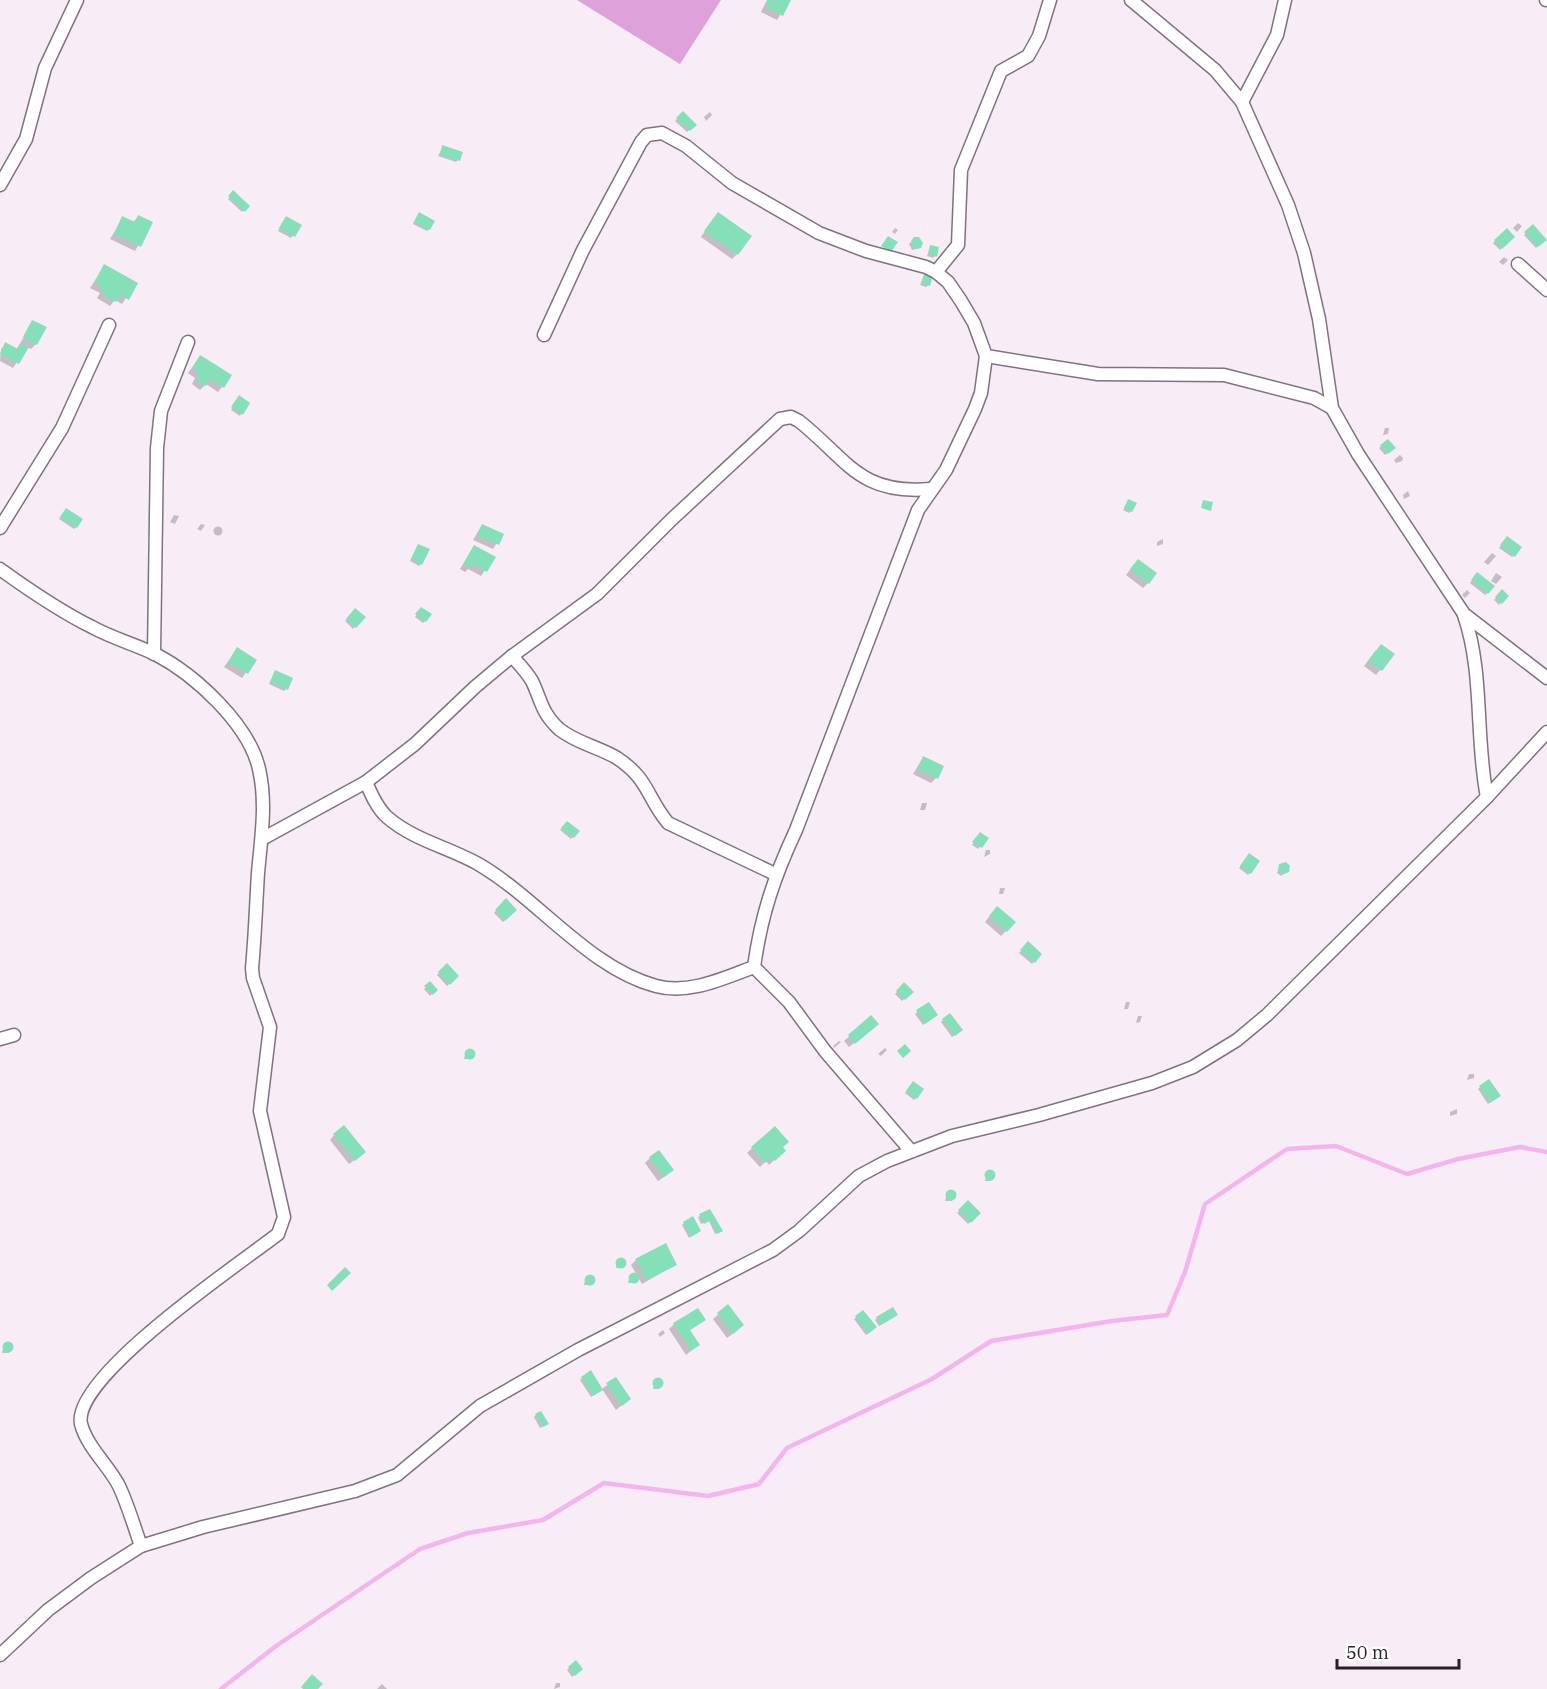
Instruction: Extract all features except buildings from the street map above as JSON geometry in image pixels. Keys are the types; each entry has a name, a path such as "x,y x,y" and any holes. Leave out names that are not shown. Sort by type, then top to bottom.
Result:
{"street":[{"path":"0,186 26,139 45,68 77,0"},
{"path":"936,273 958,245 961,170 1001,71 1028,56 1039,36 1050,0"},
{"path":"1131,0 1215,70 1242,102 1288,205 1304,253 1319,319 1332,408 1358,454 1464,614 1547,678"},
{"path":"1242,102 1277,35 1285,0"},
{"path":"544,335 583,250 641,141 654,132 662,133 686,146 732,183 819,233 866,251 926,267 936,273 961,301 974,323 986,356 981,393 975,409 946,470 930,489 918,510 796,830 775,874 765,903 754,967"},
{"path":"1518,264 1547,290"},
{"path":"0,528 62,428 109,325"},
{"path":"154,654 157,448 161,411 188,342"},
{"path":"986,356 1098,374 1224,375 1314,398 1332,408"},
{"path":"262,839 366,782 415,744 475,687 597,594 671,520 780,419 791,417 799,421 854,473 868,482 896,490 930,489"},
{"path":"0,569 92,627 154,654 205,689 248,742 259,766 262,784 262,839 252,968 253,978 270,1027 260,1111 284,1217 278,1234 156,1325 109,1373 84,1408 82,1425 119,1486 141,1546"},
{"path":"1464,614 1476,663 1481,767 1487,797"},
{"path":"512,657 524,669 532,681 540,705 560,729 618,759 632,770 644,781 659,812 668,822 775,874"},
{"path":"1,1653 48,1610 91,1578 141,1546 203,1527 355,1491 397,1475 480,1406 588,1345 773,1250 799,1231 859,1176 911,1151 952,1137 990,1129 1152,1083 1193,1068 1237,1040 1267,1015 1487,797 1547,732"},
{"path":"366,782 372,797 386,816 403,828 480,865 612,965 637,979 658,986 680,988 708,983 754,967"},
{"path":"754,967 789,1002 825,1051 911,1151"},
{"path":"0,1040 14,1035"}],"shaded area":[{"path":"577,0 721,0 680,64"}],"waterway":[{"path":"221,1689 276,1646 420,1549 468,1533 543,1520 604,1483 708,1496 759,1484 787,1448 932,1379 991,1341 1112,1321 1167,1315 1185,1272 1205,1204 1287,1149 1336,1146 1407,1174 1458,1159 1520,1147 1547,1152"}]}
